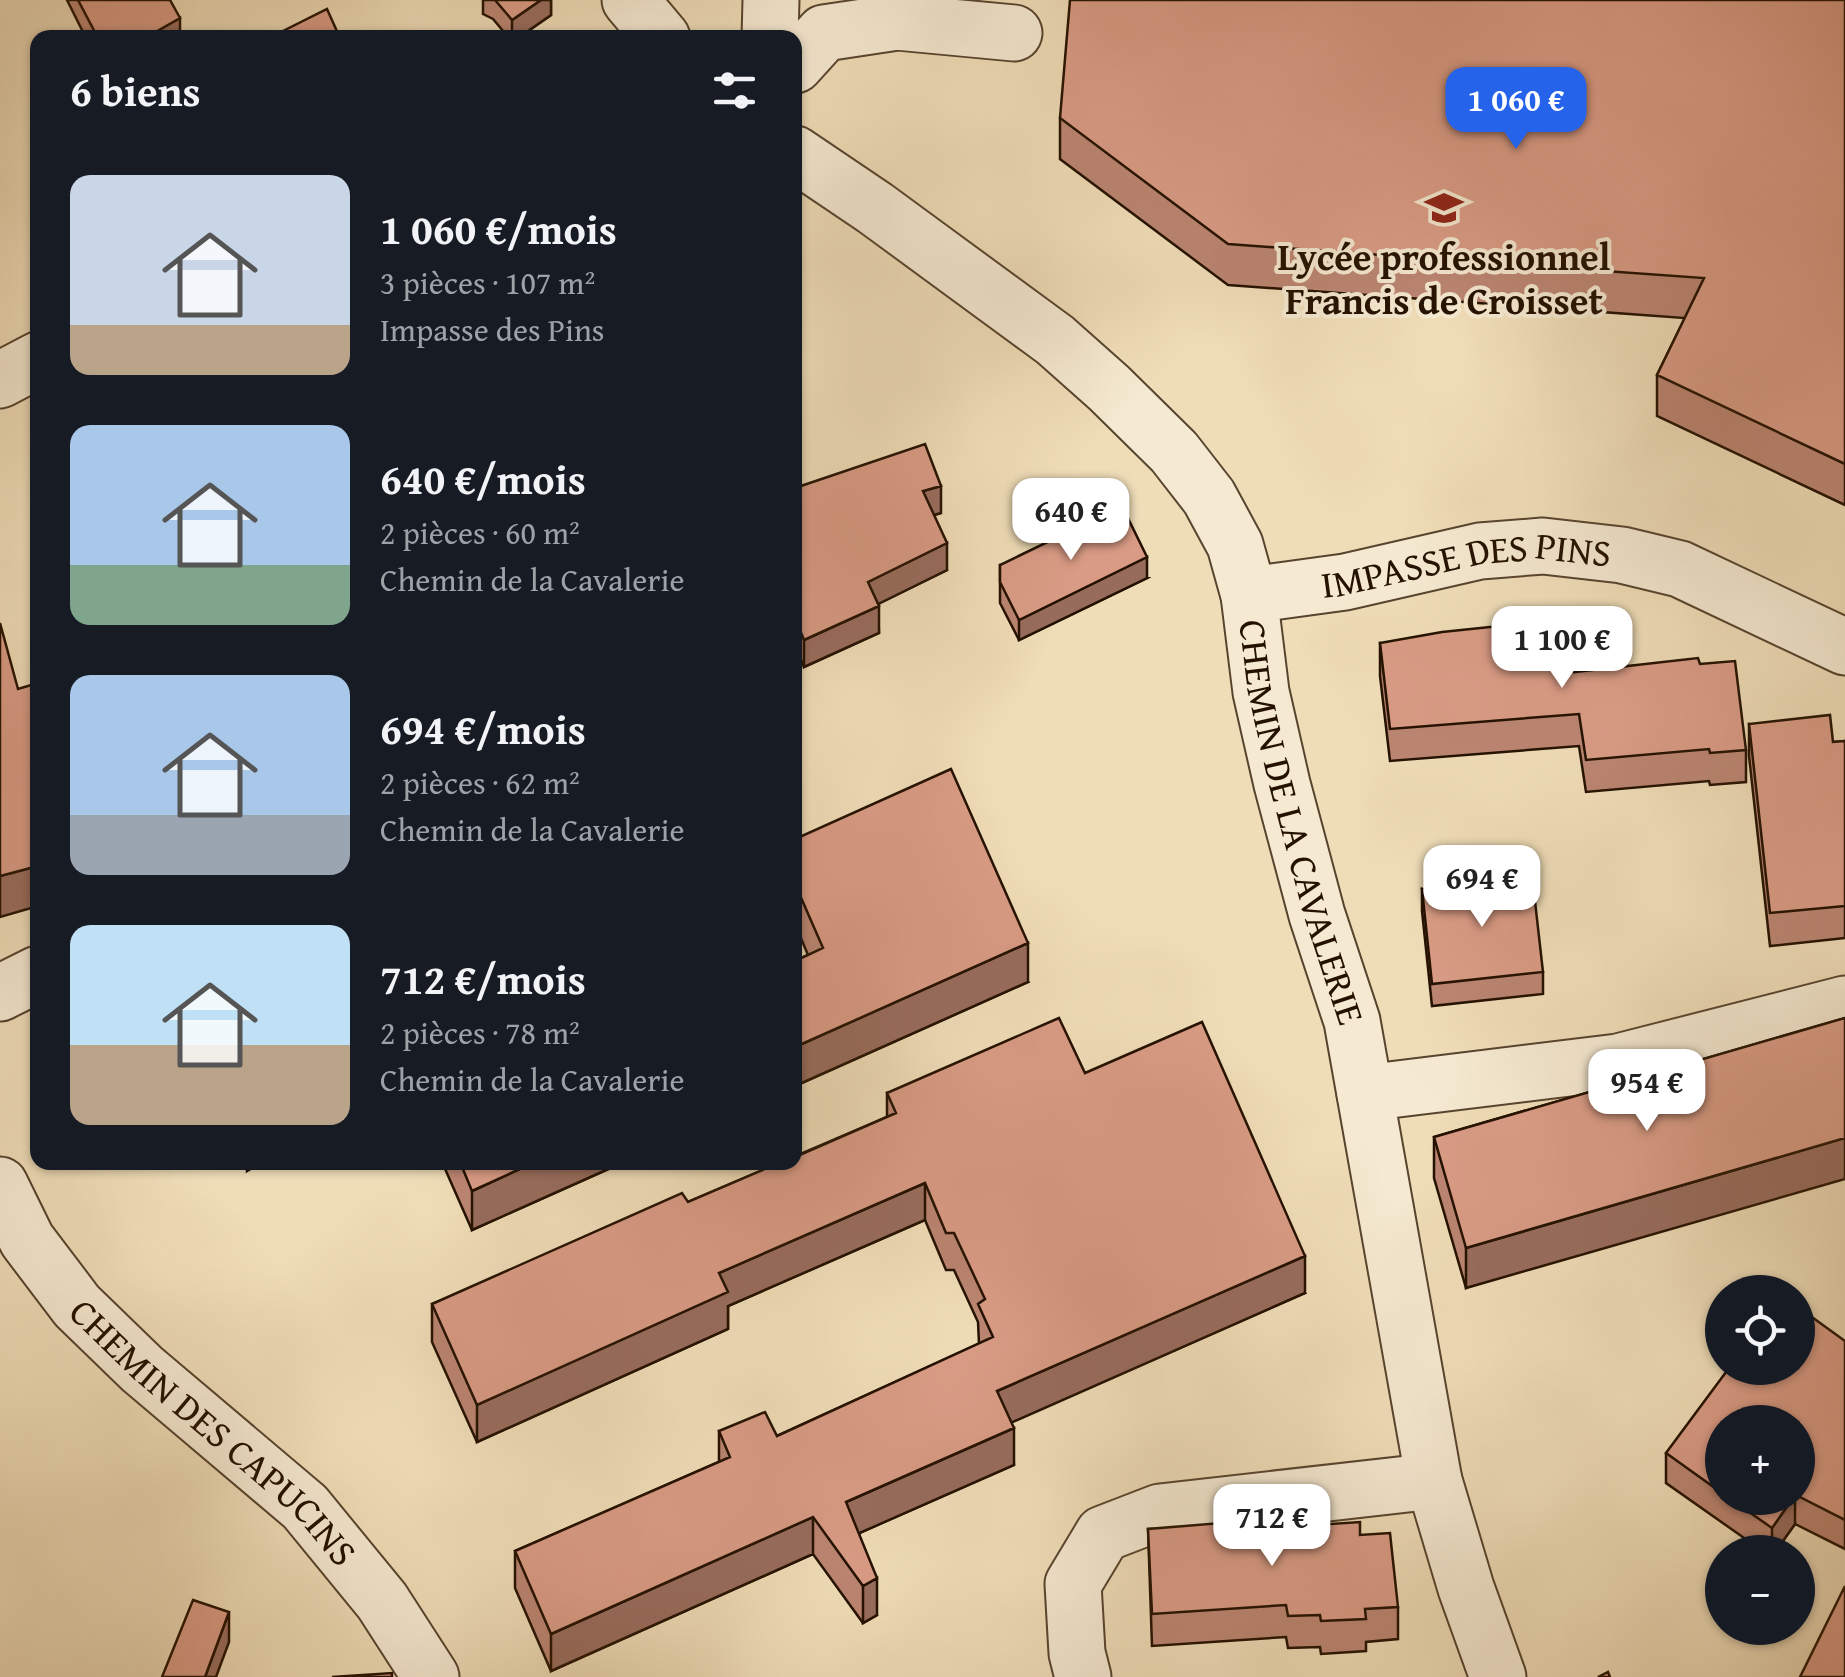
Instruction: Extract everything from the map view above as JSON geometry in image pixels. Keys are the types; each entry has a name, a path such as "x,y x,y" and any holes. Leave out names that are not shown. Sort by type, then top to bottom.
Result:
{"street":[{"path":"630,0 655,30"},
{"path":"770,30 771,0"},
{"path":"802,57 824,33 896,22 1014,33"},
{"name":"CHEMIN DE LA CAVALERIE","path":"802,159 876,208 1055,340 1109,388 1174,452 1209,497 1235,545 1249,595 1261,692 1282,784 1317,915 1352,1021 1434,1481 1498,1677"},
{"path":"0,380 30,364"},
{"name":"IMPASSE DES PINS","path":"1249,595 1345,582 1480,551 1543,546 1622,555 1680,569 1845,648"},
{"path":"0,993 30,978"},
{"path":"1365,1093 1618,1062 1845,1004"},
{"name":"CHEMIN DES CAPUCINS","path":"0,1185 27,1240 77,1306 142,1369 305,1507 382,1601 431,1677"},
{"path":"1083,1677 1077,1653 1073,1584 1102,1534 1160,1512 1434,1481"}],"building":[{"path":"78,0 170,0 180,18 159,30 94,30"},
{"path":"495,0 541,0 512,20"},
{"name":"Lycée professionnel Francis de Croisset","path":"1070,0 1845,0 1845,464 1657,375 1704,278 1228,244 1060,118"},
{"path":"327,9 336,30 285,30"},
{"path":"925,444 941,486 923,491 947,543 868,582 879,606 804,640 802,486"},
{"path":"1122,506 1147,557 1019,620 1000,582 1000,565"},
{"path":"1539,622 1567,623 1574,672 1698,658 1700,664 1735,661 1746,750 1710,753 1709,749 1586,760 1579,714 1390,729 1380,643"},
{"path":"0,623 18,689 30,685 30,868 0,876"},
{"path":"1830,715 1833,742 1845,741 1845,906 1770,913 1749,724"},
{"path":"951,769 1028,943 802,1044 802,958 823,948 802,900 802,836"},
{"path":"1532,875 1543,972 1432,984 1422,889"},
{"path":"1059,1018 1085,1073 1202,1022 1305,1256 997,1391 1014,1428 846,1502 877,1578 863,1586 813,1517 551,1634 515,1551 730,1457 719,1431 765,1412 777,1436 993,1337 978,1304 985,1299 954,1233 946,1233 925,1183 719,1273 728,1292 477,1405 432,1304 682,1193 688,1202 762,1170 802,1170 802,1154 896,1113 887,1093"},
{"path":"1845,1018 1845,1138 1466,1248 1434,1137"},
{"path":"463,1170 518,1170 472,1191"},
{"path":"1815,1319 1845,1341 1845,1520 1815,1505 1815,1405 1705,1405 1705,1481 1666,1453 1716,1385 1815,1385"},
{"path":"1753,1515 1781,1515 1772,1528"},
{"path":"1270,1519 1271,1528 1360,1522 1360,1535 1390,1533 1398,1607 1365,1609 1366,1619 1321,1621 1320,1615 1288,1616 1286,1605 1152,1614 1148,1529"},
{"path":"1845,1586 1845,1677 1800,1677"},
{"path":"193,1600 229,1612 205,1677 162,1677"},
{"path":"392,1673 392,1677 332,1677"}],"place":[{"name":"Lycée professionnel Francis de Croisset","path":"1444,208"}]}
